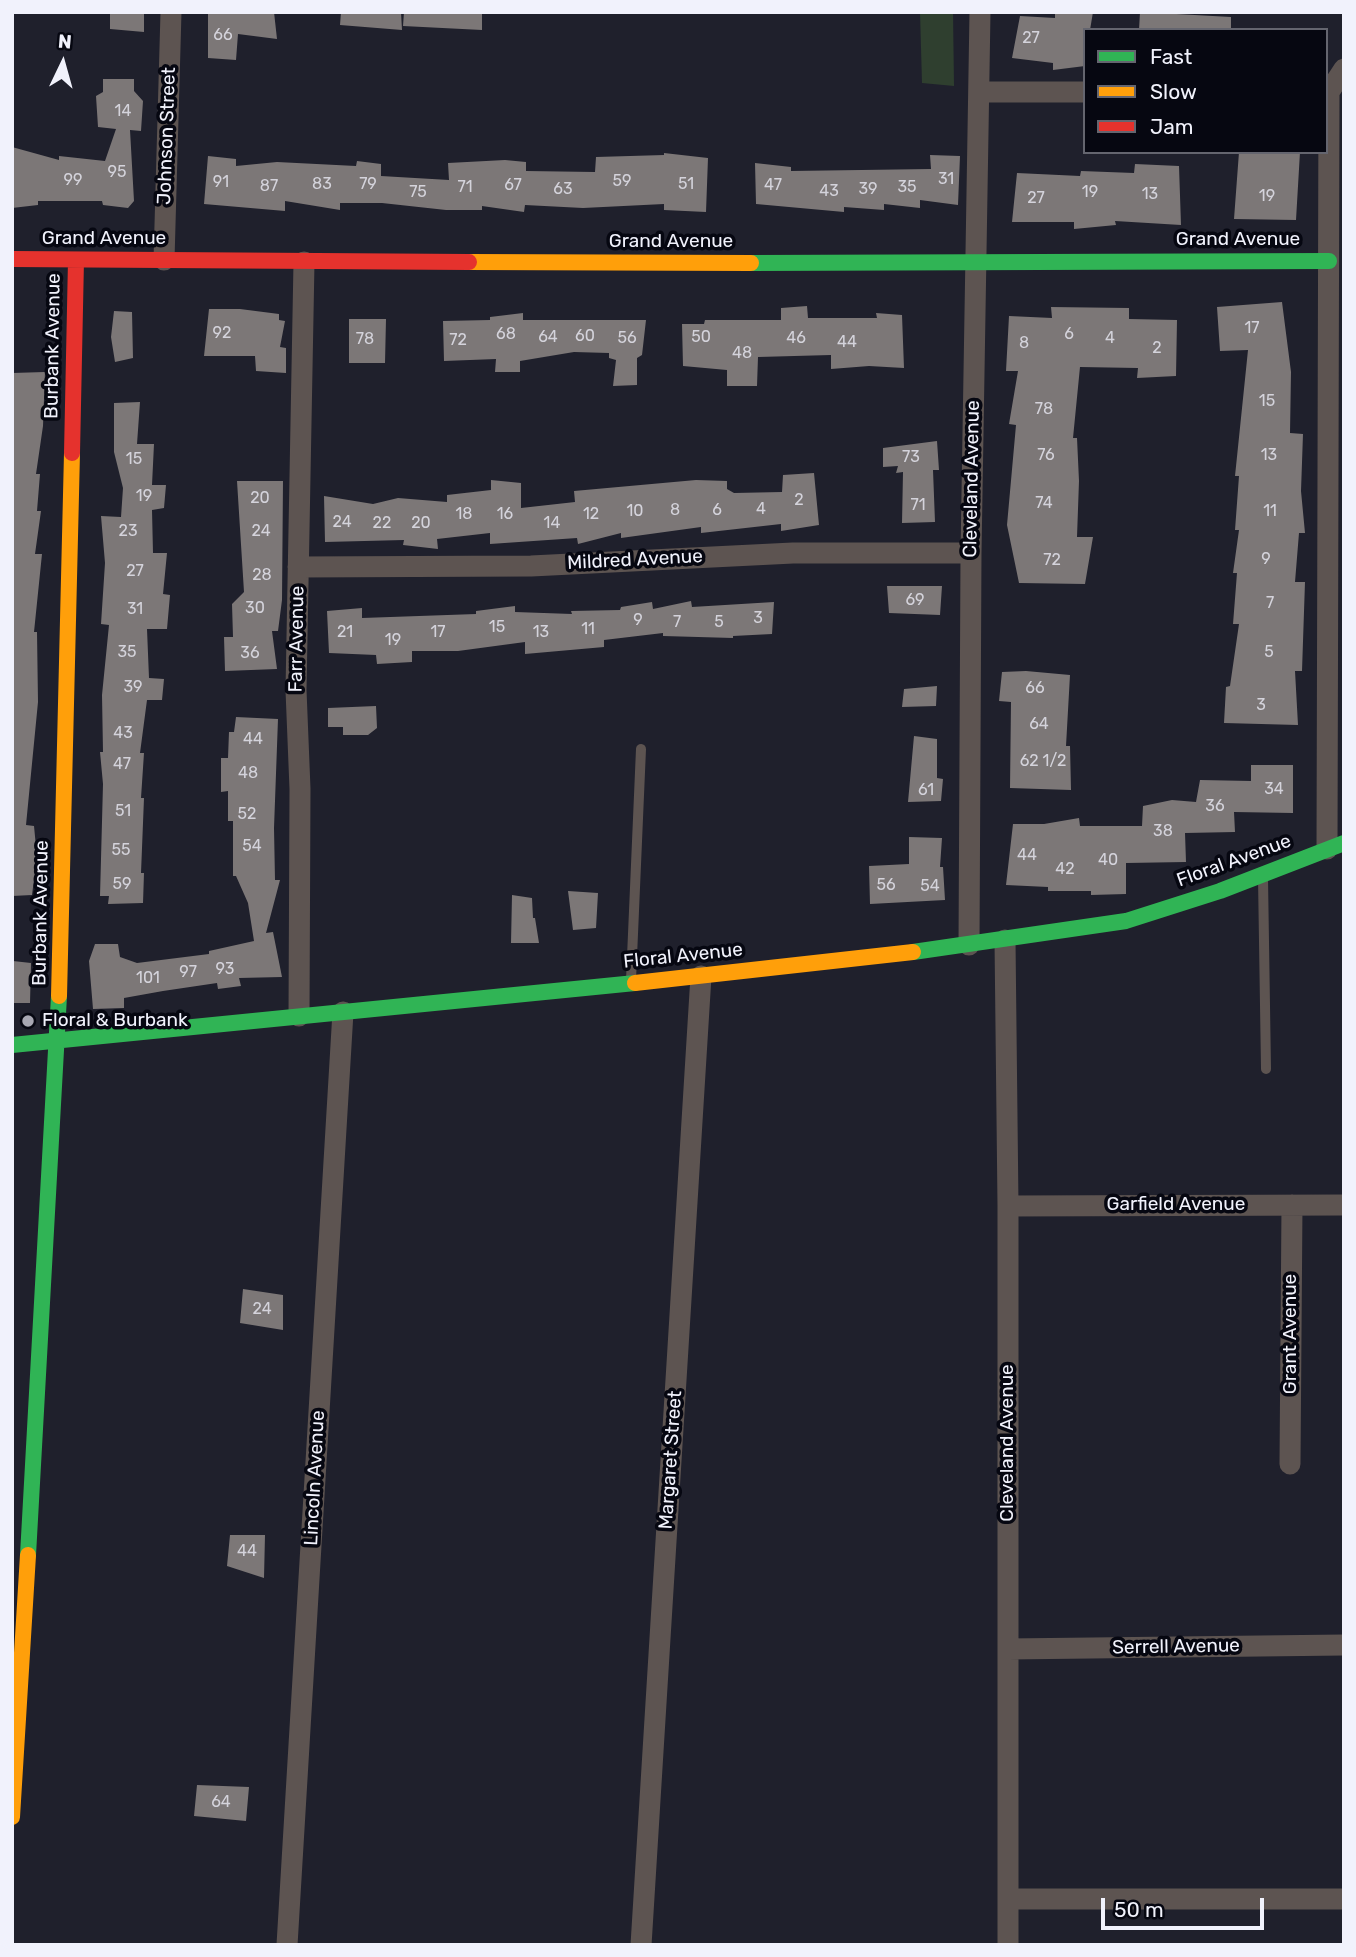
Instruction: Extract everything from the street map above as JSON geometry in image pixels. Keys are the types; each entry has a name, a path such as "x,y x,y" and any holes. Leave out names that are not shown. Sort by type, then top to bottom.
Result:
{"street":[{"name":"Johnson Street","path":"164,260 171,12"},
{"name":"Cleveland Avenue","path":"970,945 971,553 980,12"},
{"path":"1328,91 1344,69"},
{"path":"980,92 1083,92"},
{"path":"1328,154 1336,846"},
{"name":"Grand Avenue","path":"12,259 304,262 1329,261"},
{"name":"Burbank Avenue","path":"12,1817 59,1040 76,260"},
{"name":"Farr Avenue","path":"299,1016 300,789 296,690 304,262"},
{"name":"Mildred Avenue","path":"299,567 531,566 793,553 971,553"},
{"name":"Floral Avenue","path":"12,1045 701,976 1004,940 1126,921 1263,875 1336,846"},
{"name":"Cleveland Avenue","path":"1004,940 1008,1206 1008,1945"},
{"name":"Margaret Street","path":"641,1945 701,976"},
{"name":"Lincoln Avenue","path":"287,1945 343,1012"},
{"name":"Grant Avenue","path":"1290,1464 1292,1205"},
{"name":"Garfield Avenue","path":"1008,1206 1344,1205"},
{"name":"Serrell Avenue","path":"1008,1649 1344,1645"},
{"path":"1009,1899 1344,1899"}],"lane":[{"path":"631,982 640,749"},
{"path":"1263,875 1266,1069"}],"green space":[{"path":"920,12 953,12 954,86 922,83"}],"building":[{"path":"110,12 144,12 144,32 110,29"},
{"path":"208,12 274,12 277,39 238,34 236,60 208,58"},
{"path":"341,12 401,12 402,30 340,25"},
{"path":"404,12 482,12 482,30 403,26"},
{"path":"1055,12 1093,12 1090,28 1083,28 1083,66 1053,70 1053,63 1012,58 1020,16 1055,18"},
{"path":"1140,12 1231,17 1231,28 1139,28"},
{"path":"103,79 134,79 134,91 143,101 141,131 130,130 134,201 128,208 103,205 102,201 38,201 38,205 12,208 12,147 59,160 59,156 105,161 116,129 98,127 96,96 103,92"},
{"path":"664,153 708,158 706,212 664,210 664,204 583,208 525,205 524,212 482,206 482,210 446,210 382,203 340,203 340,210 285,201 285,211 204,204 208,156 236,159 236,166 277,162 356,166 357,161 381,164 381,176 449,180 448,163 505,160 526,162 526,171 595,172 596,157"},
{"path":"1239,154 1300,154 1296,220 1234,219"},
{"path":"930,155 960,156 958,205 920,200 920,208 884,204 884,210 844,207 844,212 756,204 755,163 791,167 791,171 931,169"},
{"path":"1135,164 1179,166 1181,225 1115,221 1116,225 1074,229 1074,222 1012,222 1017,173 1080,176 1081,171 1134,173"},
{"path":"1282,302 1291,372 1290,433 1303,434 1301,491 1305,533 1299,533 1295,582 1305,582 1302,671 1295,671 1298,725 1224,723 1226,687 1230,686 1239,624 1233,624 1237,573 1233,573 1239,530 1235,530 1239,476 1235,476 1248,350 1220,351 1217,307"},
{"path":"807,306 808,318 877,318 876,313 902,315 904,368 869,366 831,369 831,355 758,357 757,386 727,386 727,370 683,366 682,324 704,324 705,320 781,320 781,308"},
{"path":"1051,307 1129,308 1129,319 1177,320 1176,376 1137,378 1138,368 1080,367 1073,438 1077,438 1079,481 1077,537 1093,537 1085,584 1019,583 1007,525 1016,425 1009,424 1018,371 1006,371 1009,316 1052,318"},
{"path":"209,309 240,309 279,314 279,320 285,321 280,347 286,348 286,373 256,371 255,356 204,356"},
{"path":"114,311 132,312 133,358 115,362 111,337"},
{"path":"523,313 523,320 646,320 642,355 637,358 637,385 613,386 616,360 609,358 609,353 574,352 520,361 520,372 495,372 496,359 444,361 443,321 490,320 490,317"},
{"path":"349,319 386,319 385,363 349,363"},
{"path":"45,372 43,426 36,474 40,474 37,511 41,511 35,554 42,554 34,632 37,632 38,702 26,825 34,826 37,857 32,895 12,896 12,373"},
{"path":"140,402 137,444 154,444 152,485 166,485 164,508 152,510 153,553 167,553 163,594 170,595 167,629 147,629 149,678 164,679 162,700 147,700 140,753 144,753 141,798 144,798 141,873 144,873 143,903 108,904 109,896 100,896 103,784 100,752 103,752 102,695 109,625 101,624 105,563 101,516 121,517 123,488 114,452 114,403"},
{"path":"937,441 939,470 933,470 935,522 902,523 903,472 896,473 898,466 883,467 883,448"},
{"path":"814,473 819,525 781,531 781,524 701,533 701,527 621,538 621,533 578,544 577,538 490,544 490,533 437,539 438,549 403,545 404,540 325,542 324,496 373,504 398,498 447,502 447,495 491,490 491,480 521,483 521,508 575,502 574,491 696,480 727,481 727,489 734,493 782,492 783,475"},
{"path":"237,481 283,481 282,600 278,631 272,631 277,669 225,671 224,637 233,637 232,604 244,592"},
{"path":"887,586 942,586 940,615 889,613"},
{"path":"691,601 692,607 774,602 772,634 733,638 663,636 663,633 604,640 604,647 525,654 525,642 458,651 412,651 412,662 377,664 376,655 329,653 327,611 362,608 362,618 476,614 476,611 515,606 515,612 572,614 571,611 620,610 621,607 652,602 653,609"},
{"path":"1002,672 1070,675 1066,746 1070,746 1071,790 1010,788 1011,702 999,701"},
{"path":"937,686 936,706 902,707 904,689"},
{"path":"376,706 377,728 368,735 343,735 343,727 328,727 328,708"},
{"path":"236,717 278,719 274,828 275,880 280,880 266,933 273,932 282,977 239,978 241,986 218,989 217,983 163,991 124,998 124,1008 93,1009 89,961 95,944 118,944 120,957 137,963 209,954 209,951 254,941 248,903 236,876 233,876 233,821 228,821 228,791 221,792 221,758 228,758 229,732 234,732"},
{"path":"914,736 937,739 937,778 943,779 941,801 908,802"},
{"path":"1251,765 1293,765 1293,813 1234,812 1235,832 1185,833 1186,862 1126,863 1126,894 1091,895 1091,891 1048,891 1048,887 1006,885 1013,824 1044,824 1079,818 1080,826 1142,826 1143,806 1172,800 1196,802 1200,780 1251,781"},
{"path":"909,837 942,838 940,867 943,867 945,900 870,904 869,866 909,864"},
{"path":"568,891 598,893 596,928 573,930"},
{"path":"512,895 532,898 539,943 511,943"},
{"path":"13,961 31,963 30,1003 12,1003"},
{"path":"243,1289 283,1295 283,1330 240,1323"},
{"path":"230,1535 265,1535 264,1578 227,1566"},
{"path":"197,1785 249,1787 246,1821 194,1816"}],"traffic: fast":[{"path":"751,263 1329,261"},
{"path":"913,952 1126,921 1220,891 1344,843"},
{"path":"12,1045 635,983"},
{"path":"28,1555 59,996"}],"traffic: slow":[{"path":"469,262 751,263"},
{"path":"59,996 72,453"},
{"path":"635,983 913,952"},
{"path":"12,1817 28,1555"}],"traffic: jam":[{"path":"12,259 469,262"},
{"path":"72,453 76,260"}],"place":[{"name":"Floral & Burbank","path":"28,1021"}]}
